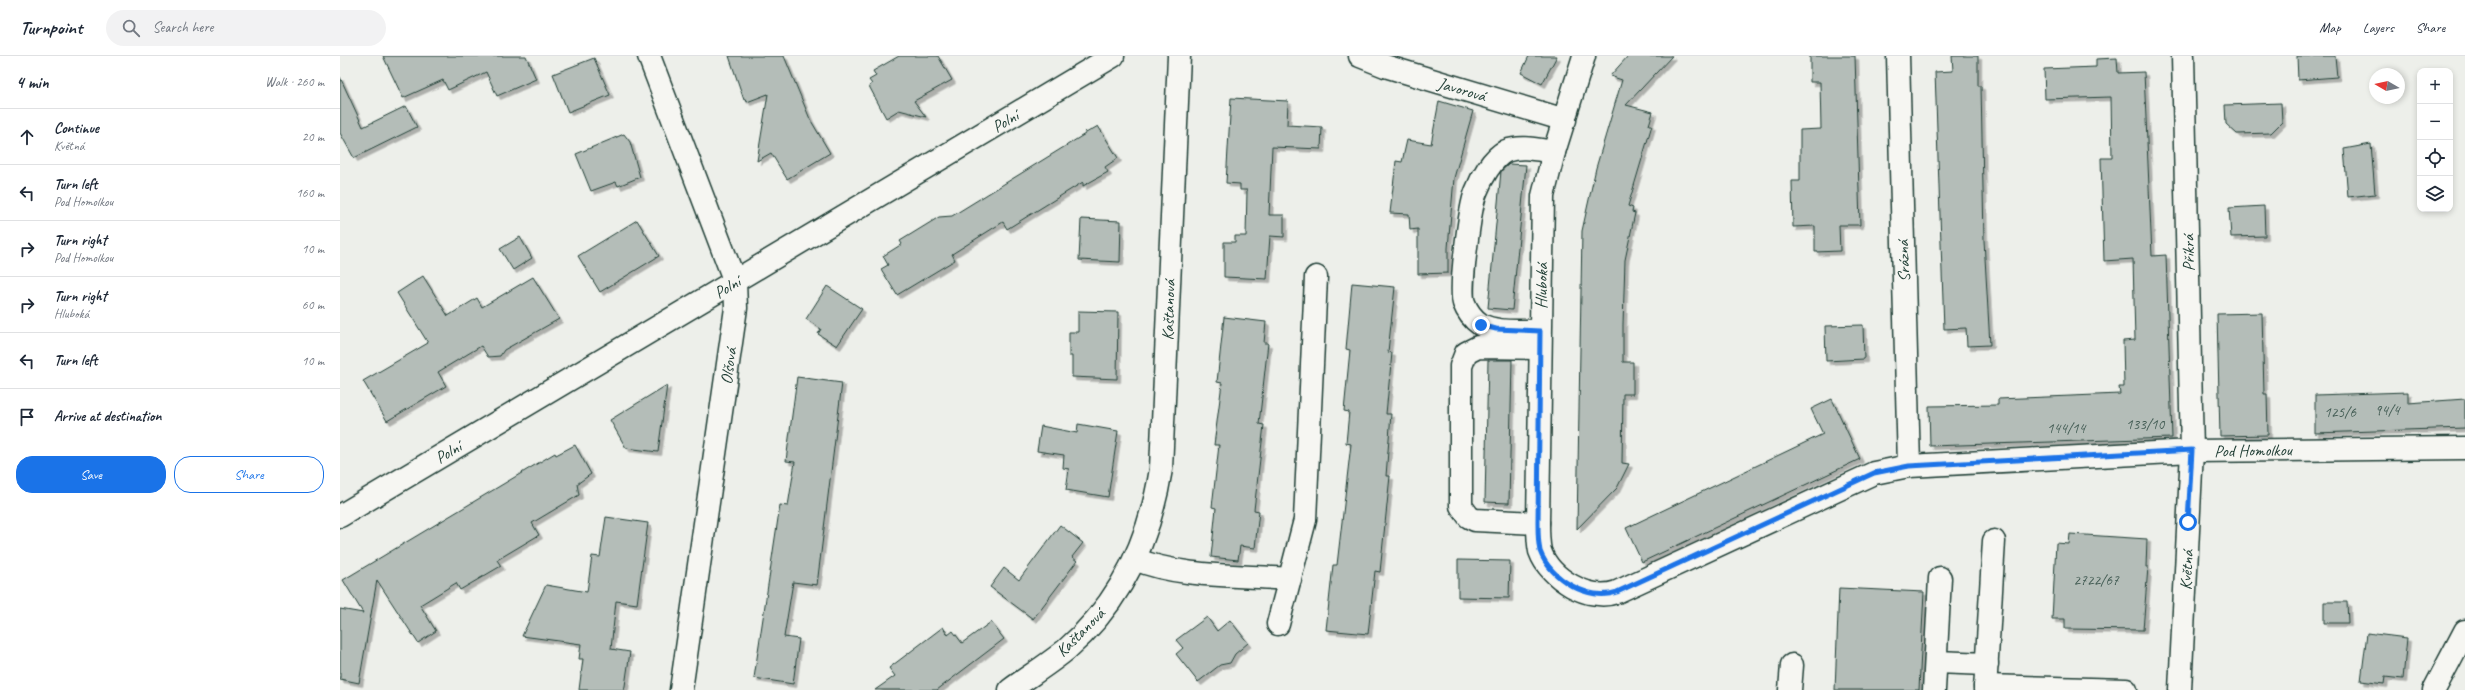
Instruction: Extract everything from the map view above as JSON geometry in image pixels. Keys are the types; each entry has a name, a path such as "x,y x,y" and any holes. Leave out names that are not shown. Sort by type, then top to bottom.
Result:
{"street":[{"name":"Olšová","path":"649,56 735,282 736,308 681,690"},
{"name":"Polní","path":"340,516 1113,56"},
{"name":"Kaštanová","path":"1010,690 1067,649 1095,621 1122,586 1135,559 1155,504 1161,469 1179,56"},
{"name":"Javorová","path":"1360,56 1385,66 1565,120"},
{"name":"Hluboká","path":"1550,568 1540,551 1538,523 1540,340 1544,196 1554,152 1584,56"},
{"name":"Srázná","path":"1898,56 1909,466"},
{"name":"Příkrá","path":"2183,56 2192,450"},
{"path":"1540,340 1481,325 1470,315 1464,302 1461,282 1475,194 1493,163 1505,151 1520,148 1554,152"},
{"path":"1278,624 1305,520 1316,277"},
{"path":"1538,523 1475,520 1469,517 1461,506 1461,366 1466,353 1478,347 1540,340"},
{"name":"Pod Homolkou","path":"1550,568 1561,578 1583,590 1597,595 1606,596 1874,473 1909,466 2192,450 2465,448"},
{"name":"Květná","path":"2180,690 2192,450"},
{"path":"1994,541 1985,688 2126,690"},
{"path":"1135,559 1172,570 1290,579"},
{"path":"1934,690 1940,578"},
{"path":"2434,690 2465,631"},
{"path":"1936,662 1987,664"},
{"path":"1790,690 1792,665"}],"building":[{"path":"383,56 526,56 536,79 497,96 486,72 448,90 443,80 403,98"},
{"path":"729,56 784,56 810,119 830,153 787,179 771,153 757,161 768,94 747,102 746,99 744,100"},
{"path":"899,56 938,56 952,80 914,101 926,117 899,110 886,118 869,86 872,84 869,80 876,76 873,71"},
{"path":"1529,56 1557,56 1542,84 1521,73"},
{"path":"1628,56 1672,56 1626,105 1653,112 1649,125 1652,125 1628,206 1633,208 1632,212 1635,213 1625,260 1623,362 1633,362 1633,394 1623,394 1622,463 1629,464 1617,488 1577,529 1582,231 1596,168 1622,80 1610,76"},
{"path":"1810,56 1855,56 1860,225 1839,225 1840,251 1815,252 1815,226 1793,227 1792,181 1800,181 1800,130 1821,129 1820,82 1810,82"},
{"path":"1952,56 1978,56 1978,86 1981,86 1984,240 1990,345 1967,346 1966,328 1944,329 1935,72 1953,71"},
{"path":"2297,56 2335,56 2337,77 2298,80"},
{"path":"594,58 610,95 568,112 553,74"},
{"path":"2117,58 2118,73 2144,72 2152,256 2166,255 2172,438 1930,446 1929,406 1998,405 1998,399 2120,394 2119,387 2124,387 2123,341 2135,340 2133,259 2104,261 2101,158 2112,158 2111,97 2045,99 2044,69 2096,67 2096,59"},
{"path":"340,77 363,127 406,106 417,127 354,158 340,133"},
{"path":"1231,98 1288,101 1287,125 1322,127 1321,149 1272,147 1269,215 1284,215 1284,237 1270,236 1267,279 1224,277 1224,242 1235,242 1235,236 1246,236 1247,190 1240,190 1240,184 1226,183"},
{"path":"1439,101 1473,111 1454,178 1448,248 1448,273 1418,274 1418,229 1410,230 1409,214 1390,213 1396,161 1402,162 1407,140 1431,144"},
{"path":"2281,103 2282,122 2271,133 2237,134 2226,124 2225,105"},
{"path":"1098,126 1118,158 1105,167 1108,172 1083,186 1083,182 1007,229 1003,222 952,254 955,260 897,295 881,269 888,265 883,256 902,244 900,241 939,217 952,216 1085,134 1085,131 1086,133"},
{"path":"624,134 630,142 640,177 618,186 616,182 591,191 576,154"},
{"path":"2371,144 2375,194 2348,197 2344,149"},
{"path":"1509,164 1526,165 1512,310 1488,308 1501,171"},
{"path":"2264,206 2265,236 2231,237 2229,208"},
{"path":"1081,219 1121,221 1120,262 1079,260"},
{"path":"637,220 659,256 600,292 578,256"},
{"path":"520,237 532,258 513,270 500,249"},
{"path":"423,276 448,316 477,298 482,307 533,277 559,319 504,350 500,356 488,357 481,346 438,372 446,386 387,421 363,381 428,343 397,293"},
{"path":"1352,283 1395,287 1388,352 1392,353 1386,414 1391,414 1386,476 1390,476 1380,572 1375,571 1368,634 1326,630 1333,565 1337,565 1351,444 1346,443 1349,412 1344,411 1350,350 1346,349"},
{"path":"827,286 862,309 837,346 818,334 821,329 806,319"},
{"path":"1078,311 1118,312 1117,379 1072,377 1072,356 1069,356 1069,332 1078,332"},
{"path":"2262,313 2264,394 2267,394 2268,435 2220,436 2217,314"},
{"path":"1224,317 1266,322 1264,343 1268,343 1259,424 1264,425 1254,510 1259,511 1255,548 1240,546 1238,560 1211,557 1216,508 1212,507 1219,445 1214,445 1222,383 1217,382"},
{"path":"1863,325 1864,359 1826,361 1825,326"},
{"path":"1488,360 1512,360 1509,503 1485,502"},
{"path":"797,377 842,383 817,585 793,582 784,637 799,639 793,684 754,678 780,505 788,506 795,462 786,461"},
{"path":"667,385 658,452 626,448 610,420"},
{"path":"2408,392 2408,403 2465,399 2465,428 2315,433 2315,395"},
{"path":"1832,399 1860,459 1642,562 1626,528 1823,434 1811,409"},
{"path":"1078,424 1118,431 1108,497 1066,490 1069,469 1063,468 1064,455 1037,451 1041,426 1077,433"},
{"path":"575,445 591,474 577,484 579,495 532,523 539,535 497,560 501,566 460,590 456,583 420,605 436,631 418,643 377,580 359,683 340,679 340,609 363,613 343,580 555,453 556,455"},
{"path":"606,517 648,523 637,604 616,601 611,649 630,652 625,686 624,690 579,690 583,659 579,659 581,644 522,636 546,585 587,592 592,556 600,557"},
{"path":"1060,525 1083,543 1072,557 1077,561 1033,619 990,587 1004,568 1019,580"},
{"path":"2070,534 2147,539 2146,567 2148,567 2143,630 2065,629 2065,619 2052,619 2056,543 2069,544"},
{"path":"1458,560 1510,561 1509,598 1458,597"},
{"path":"1839,588 1924,592 1919,690 1835,690"},
{"path":"2324,602 2347,602 2348,623 2324,623"},
{"path":"1207,617 1217,631 1230,620 1248,643 1235,654 1230,663 1220,665 1198,682 1176,654 1183,648 1176,640"},
{"path":"991,622 1004,639 937,690 875,690 895,676 889,668 943,627 948,635 953,631 962,643"},
{"path":"2367,633 2407,638 2403,679 2385,677 2384,684 2361,681"}],"route":[{"path":"1481,325 1496,329 1540,331 1538,538 1540,551 1550,568 1561,578 1583,590 1597,595 1606,596 1617,592 1874,473 1909,466 2142,455 2192,450 2188,522"}]}
